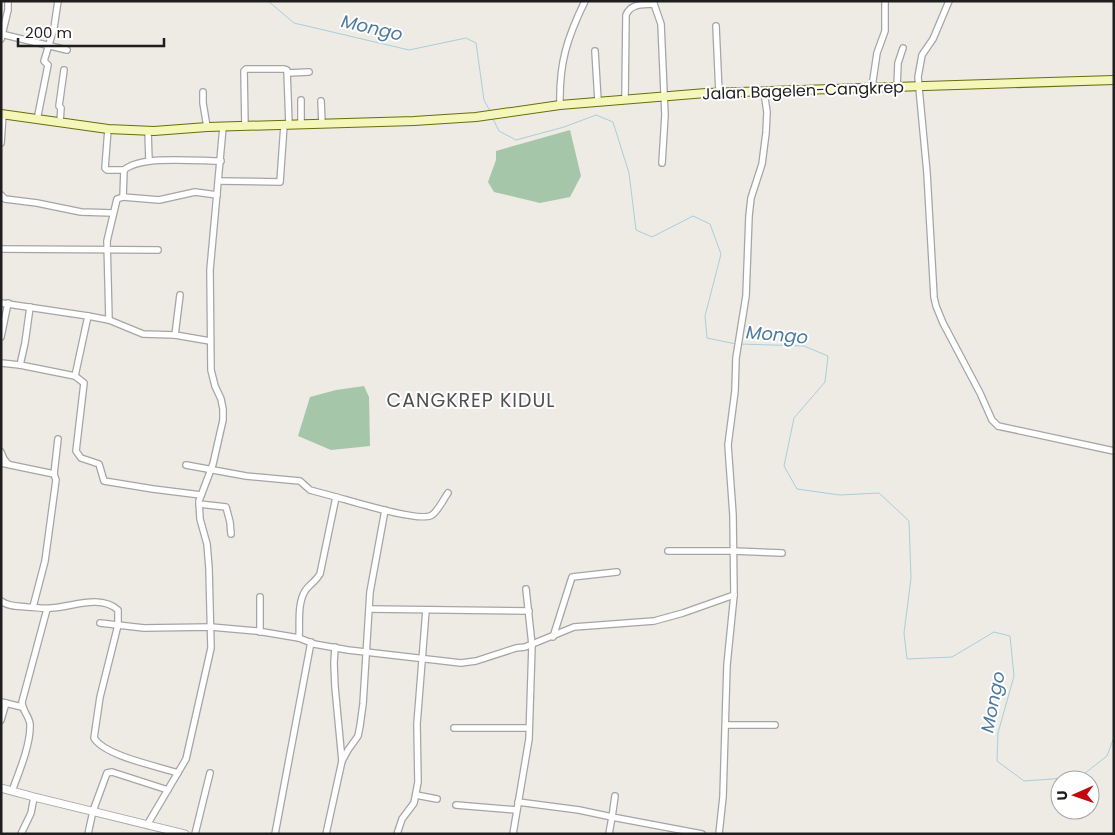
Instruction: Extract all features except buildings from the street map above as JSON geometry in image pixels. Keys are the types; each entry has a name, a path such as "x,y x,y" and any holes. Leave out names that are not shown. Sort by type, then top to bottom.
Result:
{"main road":[{"name":"Jalan Bagelen-Cangkrep","path":"2,114 108,129 148,131 223,126 414,121 476,117 598,101 719,93 1114,80"}],"street":[{"path":"8,1 8,10 2,36 67,50"},
{"path":"37,120 48,65 44,61 54,28 58,1"},
{"path":"560,105 559,82 564,55 571,31 585,1"},
{"path":"872,87 877,53 885,31 885,1"},
{"path":"949,1 933,39 920,59 919,86 936,306 992,420 998,426 1114,451"},
{"path":"625,99 626,14 628,9 633,6 654,3 661,24 664,96 662,163"},
{"path":"716,26 719,93"},
{"path":"897,87 898,63 903,48"},
{"path":"595,51 598,101"},
{"path":"219,180 280,182 287,125 288,73 286,69 244,70 245,126"},
{"path":"60,122 61,108 59,106 64,70"},
{"path":"288,73 309,72"},
{"path":"203,92 207,127"},
{"path":"719,834 723,797 728,665 734,595 733,515 728,445 735,391 736,358 746,296 749,216 762,164 766,133 767,112 764,92"},
{"path":"301,100 301,124"},
{"path":"321,101 322,124"},
{"path":"1,143 2,114"},
{"path":"148,825 186,759 211,648 207,544 201,527 199,504 212,470 223,420 221,399 214,386 211,370 210,270 223,126"},
{"path":"108,129 105,168 107,170 124,170 134,164 149,161 221,160"},
{"path":"148,131 149,161"},
{"path":"123,197 124,170"},
{"path":"109,320 107,249 108,234 117,199 123,197 158,200 195,192 218,195"},
{"path":"1,195 5,199 81,212 113,213"},
{"path":"1,249 158,250"},
{"path":"175,335 180,294"},
{"path":"1,337 5,303 109,320 143,334 175,335 210,341"},
{"path":"20,365 30,308"},
{"path":"76,376 88,316"},
{"path":"1,363 76,376 84,383 76,451 81,458 99,464 104,481 201,495"},
{"path":"34,607 46,552 56,480 54,474 58,439"},
{"path":"1,452 8,464"},
{"path":"1,463 54,474"},
{"path":"186,465 300,481 310,490 385,510 420,517 429,517 434,514 448,493"},
{"path":"299,638 303,597 305,590 317,580 320,574 336,497"},
{"path":"199,504 226,508 231,534"},
{"path":"326,834 342,761 358,736 360,726 364,704 370,592 385,510"},
{"path":"668,551 782,553"},
{"path":"553,637 572,577 617,572"},
{"path":"513,834 527,757 529,728 532,645 526,589"},
{"path":"100,623 144,628 211,627 260,632 366,652 460,663 476,661 516,648 532,645 581,625 654,621 683,614 734,595"},
{"path":"260,597 260,632"},
{"path":"1,601 9,606 47,609 80,602 109,605 118,610 118,625 100,697 95,741 107,749 126,757 178,773"},
{"path":"12,791 20,769 29,730 29,720 22,707 22,702 47,609"},
{"path":"369,609 529,611"},
{"path":"397,834 400,824 414,803 416,795 417,724 426,610"},
{"path":"275,834 311,642"},
{"path":"335,647 335,687 342,761"},
{"path":"1,720 4,702 22,707"},
{"path":"726,725 775,725"},
{"path":"454,728 529,728"},
{"path":"88,834 93,811 106,773 109,772 168,790"},
{"path":"195,834 210,773"},
{"path":"1,788 148,825 157,831 185,834"},
{"path":"416,795 436,799"},
{"path":"608,834 615,796"},
{"path":"21,834 31,813 34,797"},
{"path":"518,802 579,810 671,830 702,834"},
{"path":"456,805 516,810"}],"green space":[{"path":"570,130 581,176 570,197 540,203 494,192 488,182 496,160 496,151"},
{"path":"364,386 369,397 370,446 331,450 298,436 310,397 336,390"}],"waterway":[{"name":"Mongo","path":"268,1 294,23 409,50 466,38 476,43 484,100 490,111"},
{"name":"Mongo","path":"492,117 499,131 516,140 564,127 596,115 613,122 629,173 636,230 652,237 693,216 710,224 721,254 705,316 707,338 736,344"},
{"name":"Mongo","path":"740,344 804,346 828,356 825,382 794,418 784,466 797,489 840,495 879,493 909,521 911,578 904,633 907,659 952,657 994,632 1010,636 1014,676 998,733 997,761 1024,781 1080,777 1107,756 1114,737"}],"district":[{"name":"CANGKREP KIDUL","path":"471,400"}]}
